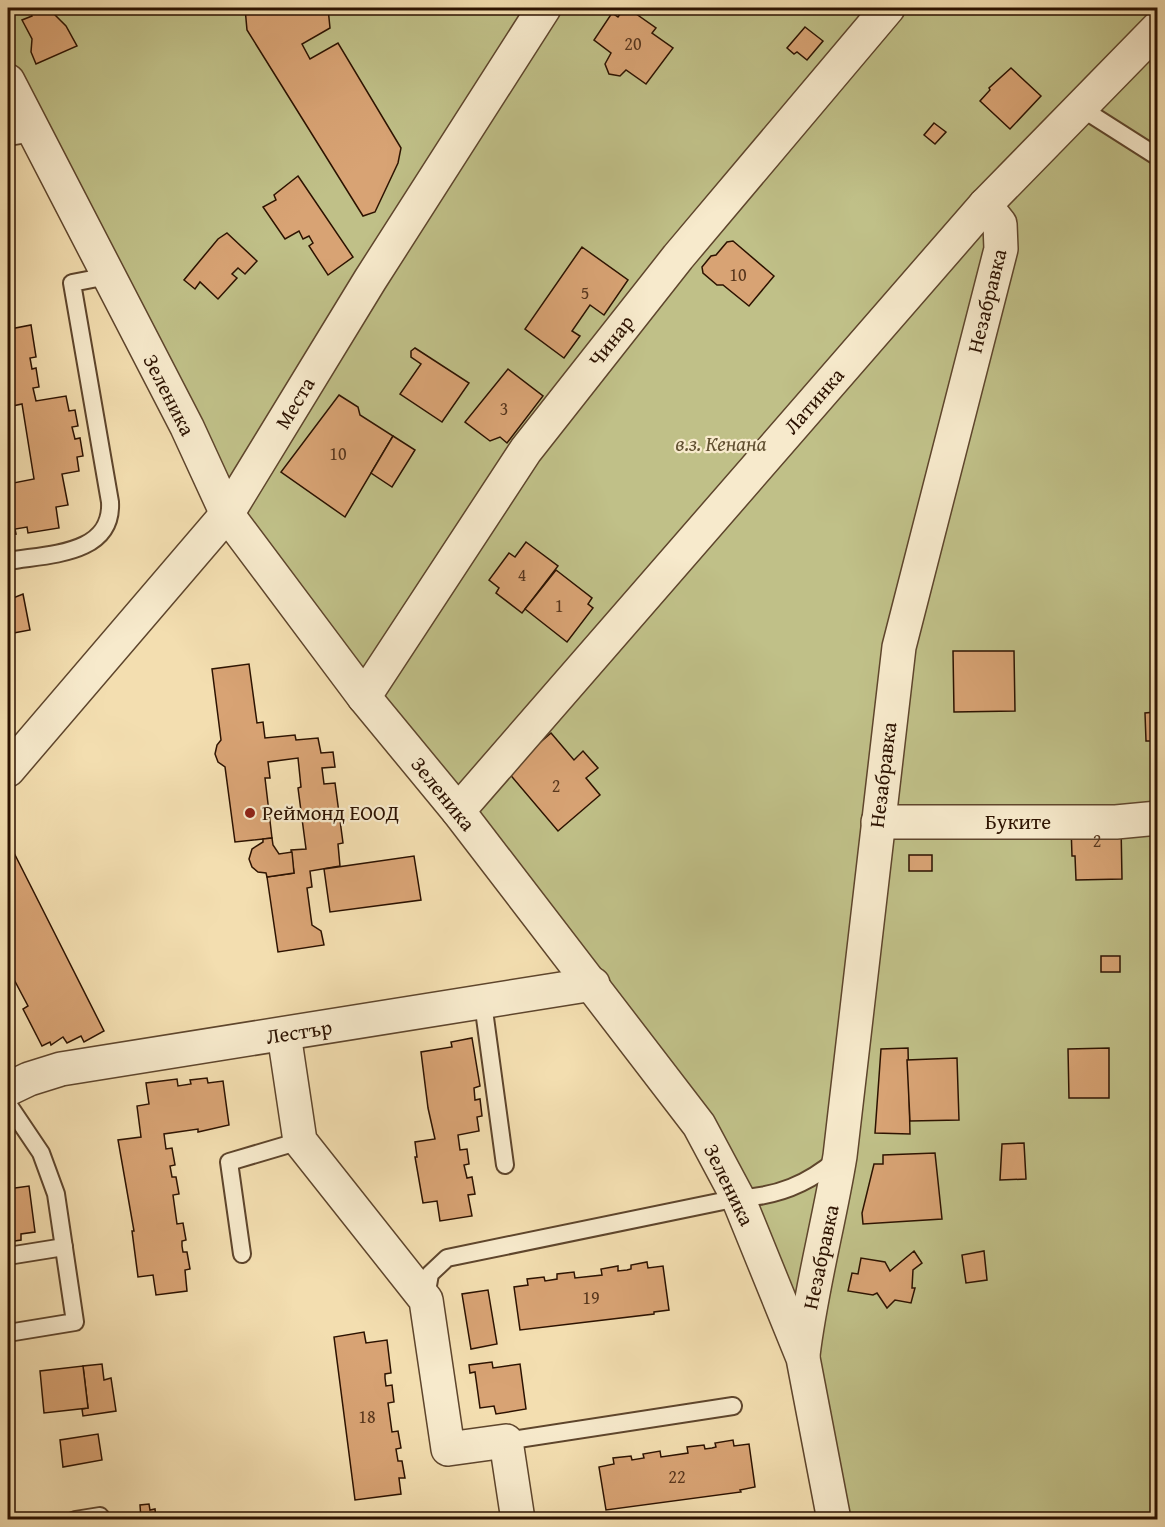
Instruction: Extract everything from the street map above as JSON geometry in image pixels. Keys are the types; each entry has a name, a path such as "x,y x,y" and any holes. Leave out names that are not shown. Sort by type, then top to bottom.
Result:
{"street":[{"name":"Места","path":"8,770 227,514 370,280 544,8"},
{"name":"Чинар","path":"364,697 525,450 678,257 888,8"},
{"name":"Латинка","path":"458,811 985,205 1158,28"},
{"name":"Зеленика","path":"8,81 20,135 108,276 187,427 227,514 364,697 458,811 699,1125 738,1198 803,1358 834,1520"},
{"name":"Незабравка","path":"803,1358 811,1296 831,1215 840,1156 900,647 1001,249 1000,224 985,205"},
{"name":"Буките","path":"878,822 1116,822 1158,818"},
{"name":"Лестър","path":"8,1089 29,1079 62,1069 593,984"},
{"path":"284,1034 300,1141 426,1300 448,1449 506,1441 518,1520"}],"lane":[{"path":"1082,108 1158,157"},
{"path":"8,561 80,548 94,541 108,520 110,502 72,283 108,276"},
{"path":"483,1003 505,1165"},
{"path":"8,1104 41,1153 56,1194 75,1322 8,1333"},
{"path":"242,1254 229,1162 300,1141"},
{"path":"426,1300 430,1274 447,1258 738,1198 766,1196 792,1188 815,1176 840,1156"},
{"path":"8,1256 64,1247"},
{"path":"506,1441 733,1406"},
{"path":"75,1520 100,1516"}],"green space":[{"name":"в.з. Кенана","path":"8,8 1157,8 1157,1519 822,1519 803,1358 738,1198 227,514 8,81"}],"building":[{"path":"29,8 48,8 66,26 77,46 36,64 31,52 32,39 22,20 32,16"},
{"path":"245,8 328,8 330,28 302,44 310,59 338,43 401,148 398,163 375,212 363,216 247,30"},
{"path":"618,8 633,8 632,11 656,28 652,33 673,48 646,84 626,70 620,76 609,74 605,64 611,53 594,40 612,13 618,17 621,13"},
{"path":"805,27 823,41 807,60 787,48"},
{"path":"1011,68 1041,96 1010,129 980,101 990,90 989,88"},
{"path":"934,123 946,132 935,144 924,135"},
{"path":"298,176 353,257 328,275 309,246 313,243 309,236 303,239 299,231 285,239 263,207 276,200 274,195"},
{"path":"227,233 257,261 245,274 238,268 232,274 237,278 218,299 200,282 195,289 184,280 218,239"},
{"path":"733,241 774,276 749,306 723,285 717,285 703,273 702,267 711,256 716,255 727,242"},
{"path":"582,247 628,280 604,315 590,305 572,331 580,336 564,358 525,329"},
{"path":"8,317 10,329 31,325 36,357 30,358 32,369 36,368 39,387 33,388 36,401 66,396 69,411 75,410 78,426 72,427 75,439 80,438 83,456 77,457 79,471 62,474 68,505 56,507 59,528 28,533 27,527 15,529 16,534 8,535 8,484 34,479 22,404 8,407"},
{"path":"415,348 469,383 442,422 400,394 421,364 411,357 411,351"},
{"path":"508,369 543,396 507,443 500,437 490,441 465,422"},
{"path":"339,395 358,407 360,415 393,436 345,517 281,472"},
{"path":"393,436 415,450 392,487 371,473"},
{"path":"526,542 558,566 522,613 496,593 499,588 489,580 509,553 515,557"},
{"path":"556,570 592,598 588,604 593,608 567,642 525,609"},
{"path":"23,594 30,630 8,634 8,600"},
{"path":"953,651 1014,651 1015,711 954,712"},
{"name":"Реймонд ЕООД","path":"249,664 257,723 263,722 265,738 295,735 296,740 318,738 321,753 333,752 335,767 322,768 324,784 335,783 343,843 338,844 340,866 310,871 312,887 307,888 312,925 321,931 324,945 278,952 267,877 294,873 291,850 306,849 298,788 301,787 298,758 268,762 270,778 265,778 272,838 235,842 225,767 218,762 215,754 221,740 212,669"},
{"path":"1158,701 1158,741 1146,741 1145,713 1155,712 1154,702"},
{"path":"551,733 574,760 583,751 598,768 586,778 600,795 558,831 507,771"},
{"path":"1121,825 1122,879 1076,880 1071,826"},
{"path":"272,838 273,845 279,854 292,852 294,873 267,877 266,873 258,872 252,867 249,859 252,849 263,842 263,839"},
{"path":"8,841 104,1031 84,1042 81,1036 67,1043 63,1037 51,1045 50,1042 42,1046 23,1009 28,1006 10,972 8,973"},
{"path":"909,855 932,855 932,871 909,871"},
{"path":"414,856 421,900 330,912 324,869"},
{"path":"1101,956 1120,956 1120,972 1101,972"},
{"path":"472,1038 480,1086 474,1088 475,1100 480,1099 482,1116 477,1117 479,1131 458,1135 460,1150 467,1149 469,1164 464,1165 467,1178 472,1177 475,1194 468,1195 472,1216 440,1221 437,1201 423,1203 415,1157 417,1157 415,1142 435,1139 428,1108 421,1052 452,1047 451,1042"},
{"path":"908,1048 910,1134 875,1133 881,1049"},
{"path":"1109,1048 1109,1098 1069,1098 1068,1049"},
{"path":"957,1058 959,1120 910,1121 907,1060"},
{"path":"207,1078 208,1083 223,1081 229,1125 198,1132 198,1129 164,1134 166,1149 172,1148 175,1165 170,1166 172,1177 176,1177 179,1194 173,1195 177,1224 183,1223 186,1240 182,1241 182,1246 183,1252 187,1252 190,1269 185,1270 187,1291 156,1295 153,1275 138,1277 132,1231 134,1231 118,1140 141,1137 137,1106 149,1104 146,1083 177,1079 178,1086 191,1084 190,1080"},
{"path":"1024,1143 1026,1179 1000,1180 1002,1144"},
{"path":"935,1153 942,1219 863,1224 862,1213 874,1164 883,1164 883,1155"},
{"path":"29,1186 35,1232 21,1234 21,1240 8,1242 8,1189"},
{"path":"914,1251 922,1263 913,1270 912,1288 915,1288 911,1303 895,1300 887,1308 877,1293 873,1295 848,1291 852,1273 858,1274 861,1258 885,1262 890,1271"},
{"path":"984,1251 987,1280 966,1283 962,1255"},
{"path":"647,1262 648,1268 663,1266 669,1310 654,1312 654,1314 520,1330 514,1287 528,1285 527,1279 544,1277 545,1281 557,1279 557,1274 574,1272 575,1278 602,1275 601,1269 618,1266 618,1271 627,1270 631,1269 631,1265"},
{"path":"488,1290 497,1344 471,1349 462,1294"},
{"path":"364,1332 366,1343 387,1340 391,1373 385,1374 385,1378 386,1386 392,1385 394,1402 388,1403 392,1432 398,1431 401,1448 396,1449 398,1461 402,1461 405,1478 399,1478 401,1494 355,1500 334,1337"},
{"path":"492,1362 493,1368 520,1364 526,1409 496,1414 494,1406 480,1408 475,1372 470,1373 469,1365"},
{"path":"102,1364 104,1380 111,1378 116,1411 83,1416 82,1409 88,1408 83,1366"},
{"path":"83,1366 88,1408 44,1413 40,1371"},
{"path":"8,1375 13,1416 8,1417"},
{"path":"98,1434 102,1460 63,1467 60,1440"},
{"path":"733,1440 734,1446 749,1444 755,1487 740,1490 741,1492 606,1510 599,1467 614,1464 613,1458 631,1456 632,1460 644,1458 643,1454 660,1451 661,1457 688,1453 687,1447 704,1445 705,1449 712,1448 716,1447 715,1443"},
{"path":"149,1504 150,1510 155,1509 156,1519 141,1520 140,1505"}],"place":[{"name":"Реймонд ЕООД","path":"250,813"}]}
